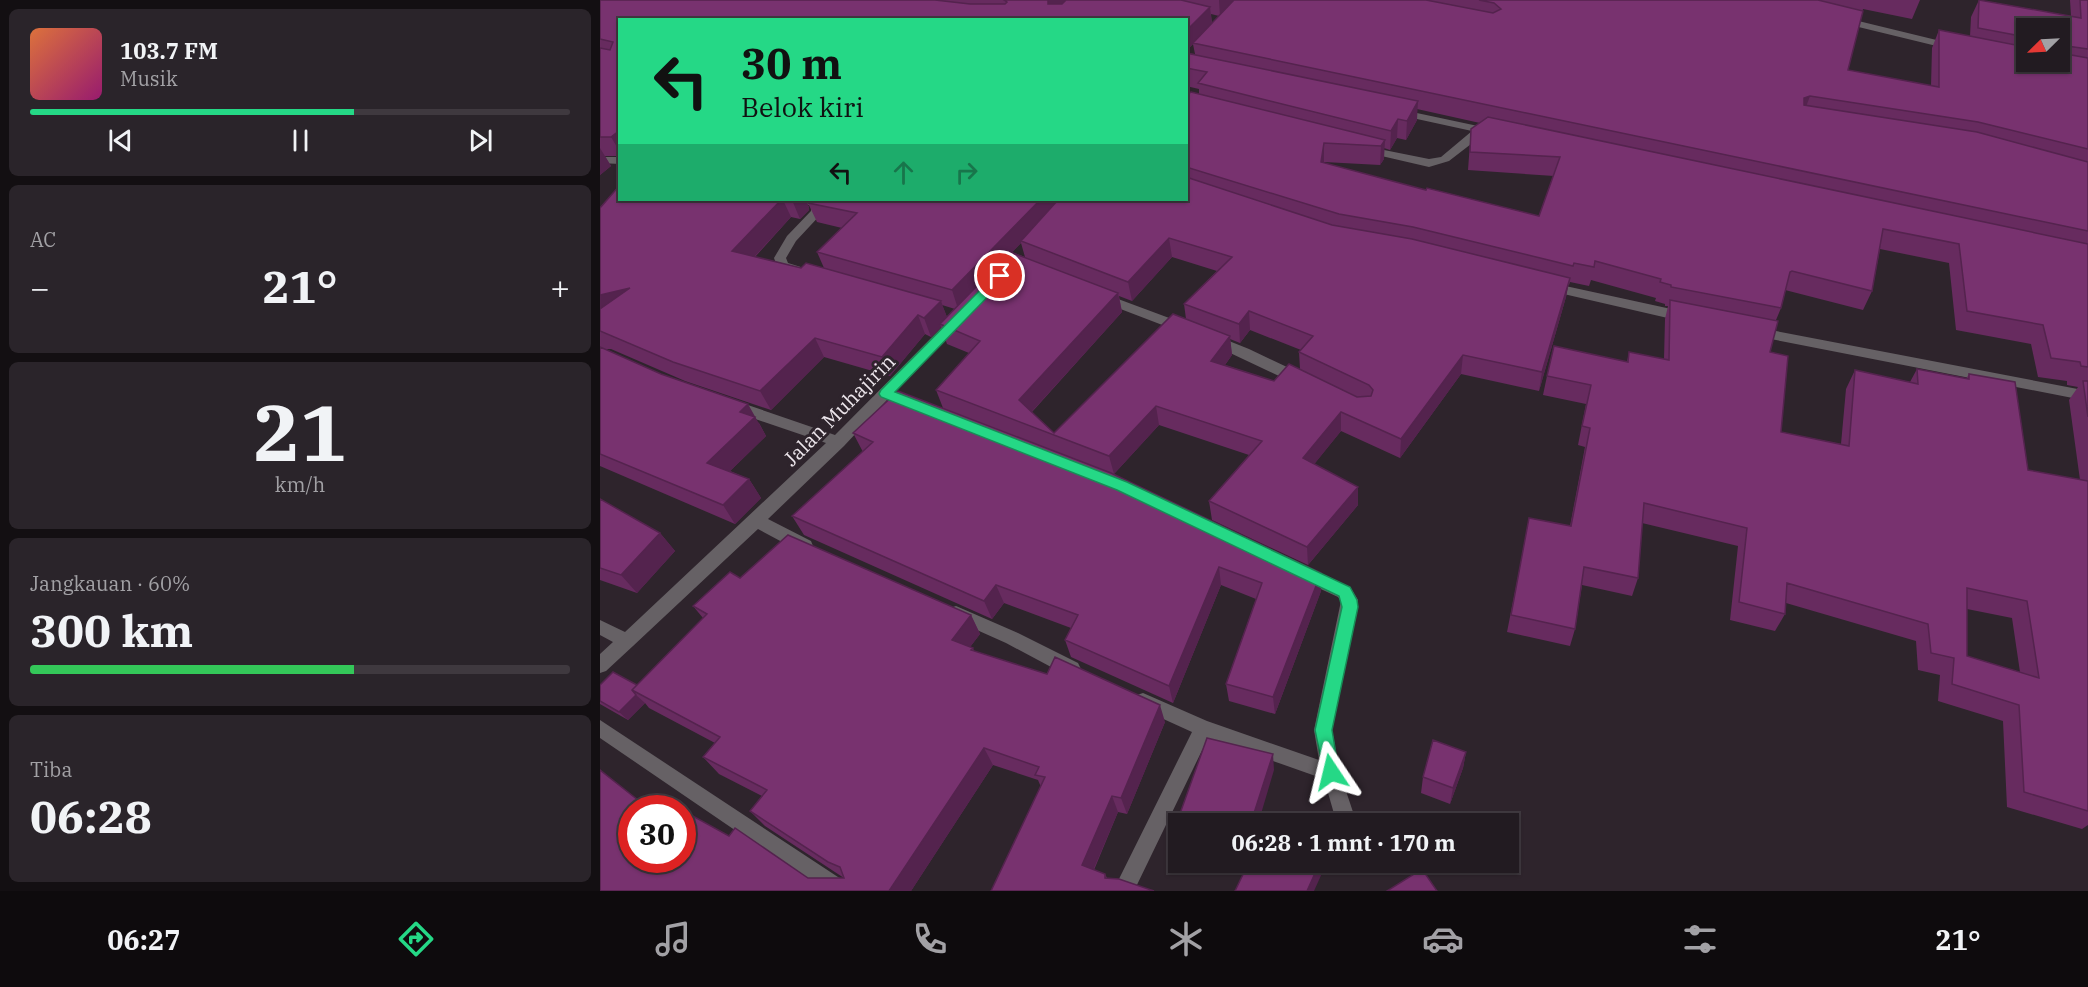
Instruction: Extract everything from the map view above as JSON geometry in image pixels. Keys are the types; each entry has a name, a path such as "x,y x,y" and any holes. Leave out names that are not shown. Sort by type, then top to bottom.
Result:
{"street":[{"path":"1826,16 1970,51"},
{"path":"1390,110 1504,135"},
{"path":"1355,147 1429,163 1445,159 1481,130"},
{"path":"600,160 618,161"},
{"path":"808,201 817,204 817,212 791,239 780,258 783,266 814,275"},
{"path":"1532,283 1704,321"},
{"path":"1085,291 1244,352 1314,386"},
{"name":"Jalan Muhajirin","path":"600,664 757,521 839,442 959,313"},
{"path":"1739,328 2088,396"},
{"path":"886,394 929,410"},
{"path":"720,401 839,442"},
{"path":"757,521 826,556"},
{"path":"1290,567 1344,592 1350,600 1323,730 1331,772 1344,813"},
{"path":"935,604 1012,638 1083,674"},
{"path":"600,627 627,640"},
{"path":"1126,694 1203,728 1331,772"},
{"path":"600,728 834,886 846,891"},
{"path":"1123,891 1203,728"}],"building":[{"path":"600,0 935,0 970,4 1005,4 1007,2 1004,0 1048,0 1048,4 1062,4 1066,0 1181,0 1210,7 1188,29 1188,18 618,18 618,132 611,137 600,137 600,48 610,50 613,42 600,39"},
{"path":"1234,0 1426,0 1493,13 1501,9 1494,3 1479,0 1818,0 1863,11 1848,70 1939,87 1939,30 2016,45 2016,72 2070,72 2070,55 2088,58 2088,149 1978,122 1810,96 1804,98 1804,105 1977,132 2088,162 2088,231 1193,43"},
{"path":"1979,0 2081,18 2080,0 2088,0 2088,49 2070,46 2070,18 2016,18 2016,35 1978,28"},
{"path":"1188,53 1418,101 1407,121 1398,119 1391,131 1198,83 1207,72 1188,68"},
{"path":"1191,92 1385,140 1381,146 1324,143 1321,162 1426,190 1427,188 1539,216 1560,157 1470,152 1471,129 1488,117 2088,244 2088,367 2081,366 2080,362 2051,358 2043,325 1967,311 1959,244 1883,229 1872,291 1792,271 1781,308 1671,287 1671,285 1660,282 1661,279 1595,261 1594,267 1574,263 1573,266 1413,227 1339,214 1188,168 1188,94"},
{"path":"1188,178 1332,225 1412,239 1570,278 1542,372 1463,355 1401,439 1341,412 1303,458 1358,487 1307,547 1209,501 1262,441 1156,406 1109,456 936,390 980,341 940,324 1010,252 1118,293 1019,400 1054,433 1173,314 1230,336 1211,361 1274,381 1289,364 1357,397 1371,396 1373,390 1369,385 1299,352 1313,336 1249,311 1239,324 1184,304 1232,257 1169,238 1128,282 1021,241 1057,201 1188,201"},
{"path":"618,187 618,201 780,201 732,251 801,268 806,263 941,301 924,318 918,315 882,357 815,338 760,391 673,362 600,331 600,309 630,288 600,295 600,208"},
{"path":"810,201 1039,201 952,290 817,252 857,213 808,203"},
{"path":"1670,300 1778,321 1770,352 1788,356 1781,432 1849,446 1855,370 1918,384 1917,369 1969,379 1969,374 2015,382 2028,470 2088,481 2088,811 2024,792 2019,705 1952,684 1954,658 1931,653 1928,624 1787,583 1785,614 1739,602 1747,528 1644,503 1638,578 1584,567 1575,629 1511,615 1529,518 1571,526 1590,428 1582,426 1591,385 1547,376 1554,346 1628,362 1629,352 1669,360","holes":["1967,588 2027,601 2039,678 1967,656"]},
{"path":"600,347 661,374 748,404 740,412 755,417 707,463 749,479 723,505 600,454"},
{"path":"2083,381 2088,381 2088,417"},
{"path":"898,391 1111,473 1321,573 1273,697 1226,684 1262,583 1219,567 1169,686 1065,640 1078,615 996,585 984,601 792,516 873,442 853,433"},
{"path":"600,499 660,533 621,575 600,568"},
{"path":"788,535 971,615 952,640 973,648 971,650 1047,674 1055,657 1160,705 1121,798 1112,796 1082,865 1105,874 1105,878 1119,879 1154,891 991,891 1045,777 1035,775 1039,767 984,748 889,891 600,891 600,770 632,795 618,795 618,873 696,873 696,818 729,836 735,828 808,878 844,878 840,867 828,862 750,811 767,790 703,757 720,737 632,690 707,614 693,606 730,572 740,578"},
{"path":"613,672 637,685 632,690 636,695 619,712 600,701 600,685"},
{"path":"1207,738 1273,754 1254,813 1180,813"},
{"path":"1433,740 1466,752 1453,788 1423,777"},
{"path":"1244,873 1315,873 1307,891 1235,891"},
{"path":"1416,873 1425,873 1437,891 1387,891"}],"route":[{"path":"1000,276 886,394 1122,486 1344,592 1350,600 1350,607 1323,730 1331,772"}]}
